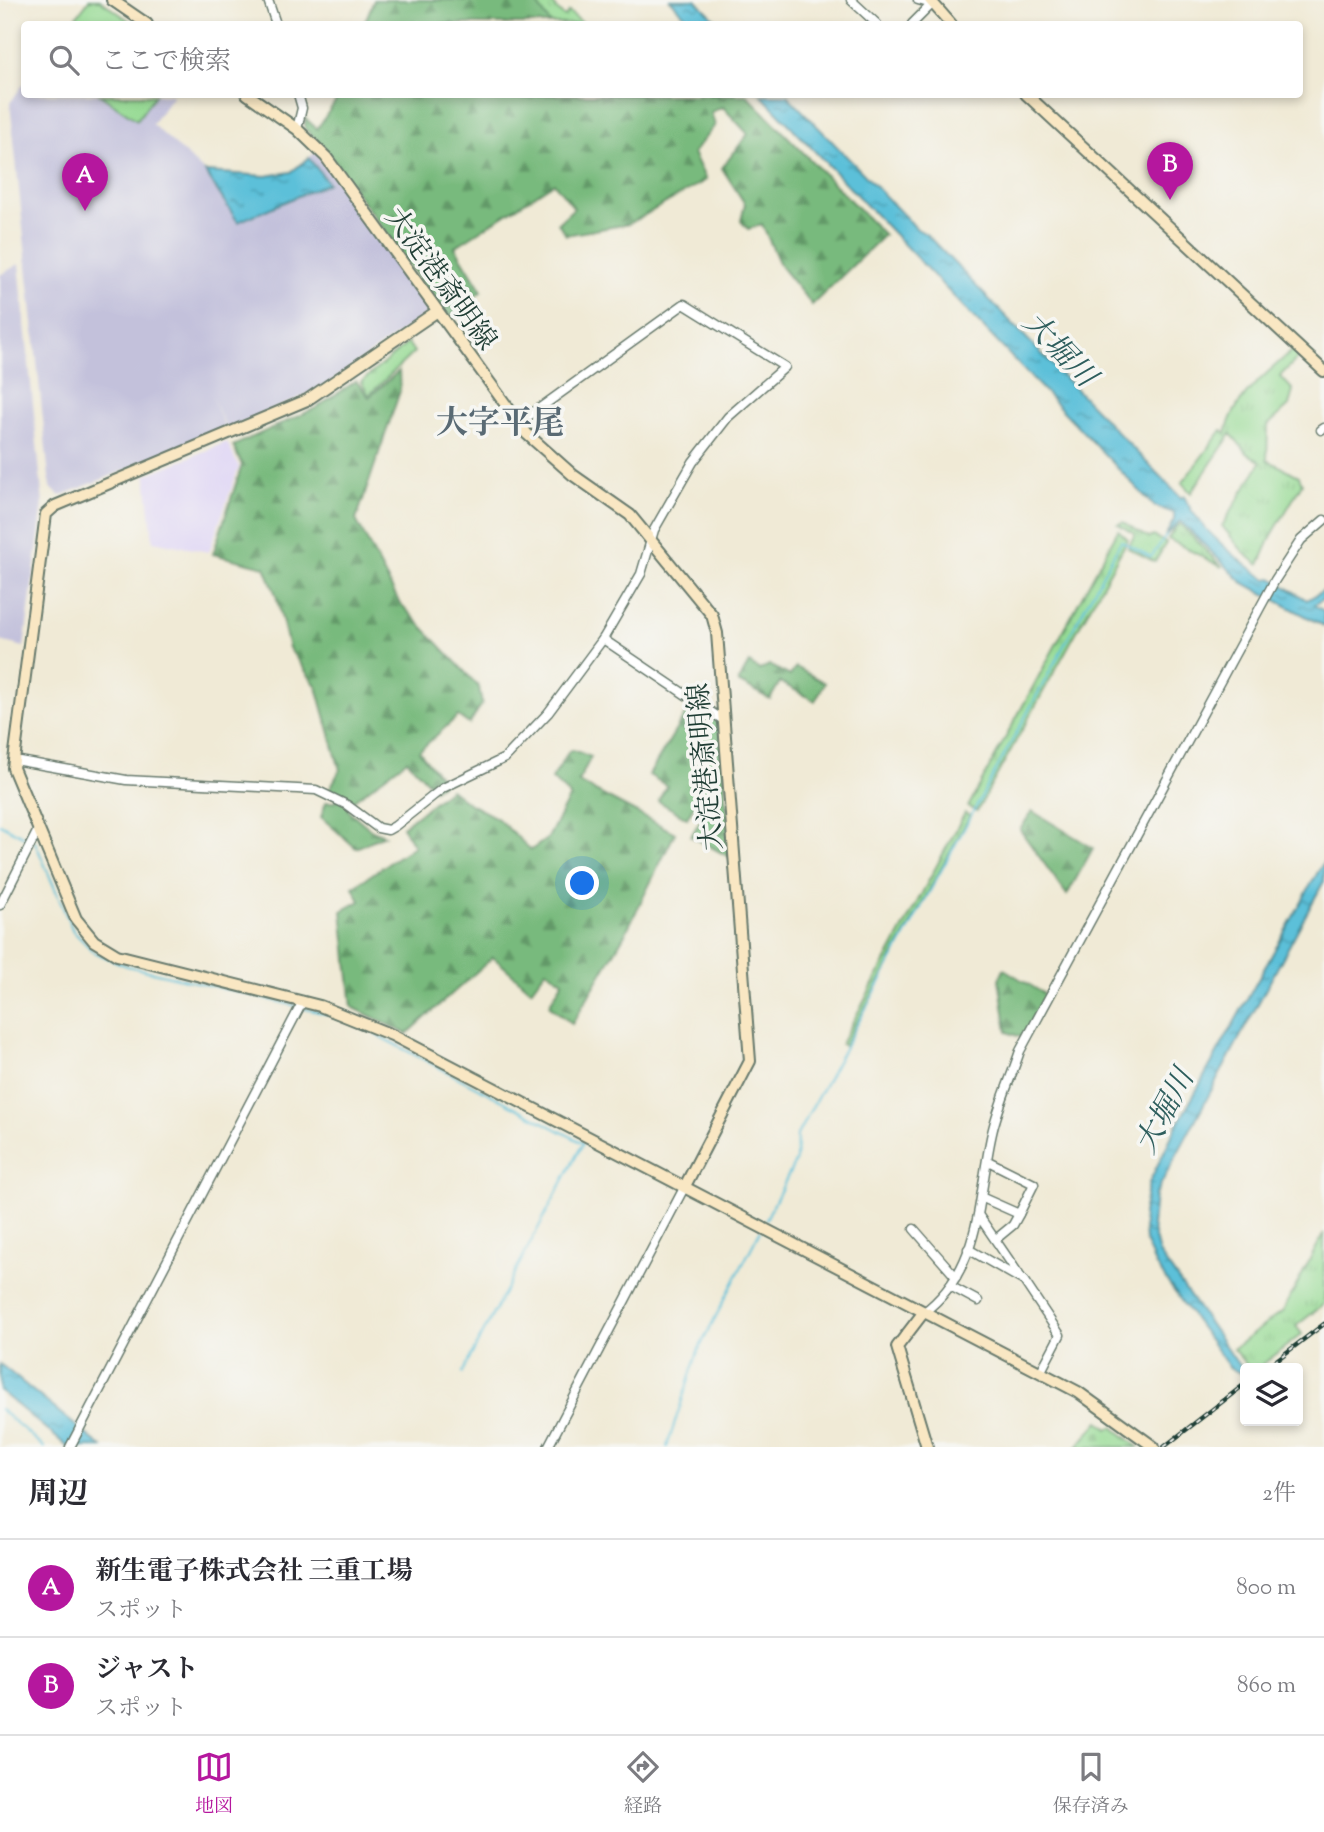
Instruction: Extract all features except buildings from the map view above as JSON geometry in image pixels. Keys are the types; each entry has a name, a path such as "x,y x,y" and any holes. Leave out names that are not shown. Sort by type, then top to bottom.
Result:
{"street":[{"path":"112,0 144,21"},
{"path":"268,0 275,21"},
{"path":"851,0 874,21"},
{"path":"918,0 931,2 948,21"},
{"path":"915,21 931,2"},
{"name":"大淀港斎明線","path":"253,98 297,129 326,157 527,435 573,475 630,515 712,615 717,633 750,1061 685,1186"},
{"path":"297,129 302,108 299,98"},
{"path":"1030,98 1324,371"},
{"path":"0,762 14,760 126,780 316,790 347,805 372,825 388,830 443,788 505,758 548,713 603,639 641,574 653,541 654,530 693,462 728,417 786,367 684,304 519,423"},
{"path":"436,312 307,400 48,510 14,771 35,837 72,912 90,937 117,955 156,971 338,1011 392,1035 1094,1402 1154,1447"},
{"path":"927,1447 897,1347 923,1313 952,1287 968,1249 983,1198 993,1129 1020,1051 1275,580 1301,540 1324,520"},
{"path":"603,639 723,720"},
{"path":"0,905 35,837"},
{"path":"70,1447 301,1005"},
{"path":"988,1161 1034,1184 1013,1225 996,1239"},
{"path":"548,1447 685,1186"},
{"path":"983,1198 1019,1214"},
{"path":"979,1216 1060,1335 1040,1373"},
{"path":"914,1228 956,1277"},
{"path":"968,1249 1024,1281"},
{"path":"952,1287 978,1301"}],"shaded area":[{"path":"21,87 21,98 171,98 152,124 205,172 266,176 291,172 316,152 427,308 426,314 323,387 227,430 211,394 226,430 60,496 50,487 10,103"},
{"path":"19,264 43,504 24,647 0,641 0,275"},
{"path":"227,442 239,467 209,552 153,541 146,475"}],"green space":[{"path":"89,0 100,0 130,21 73,21"},
{"path":"374,0 534,0 549,21 365,21"},
{"path":"534,0 549,1 565,17 569,12 580,21 549,21"},
{"path":"104,98 153,98 137,120"},
{"path":"338,98 750,98 884,235 812,305 781,267 762,224 748,229 741,221 745,204 722,168 748,134 723,107 711,112 715,125 693,153 706,180 629,224 566,235 558,223 574,208 554,183 455,247 482,291 447,318 322,145 305,129 305,118 317,129"},
{"path":"408,343 414,352 369,395 361,382"},
{"path":"1294,349 1300,356 1280,376 1293,390 1289,406 1268,425 1267,460 1299,476 1302,484 1272,535 1259,565 1244,553 1222,526 1261,462 1247,453 1231,434 1191,493 1182,483 1222,430 1226,434 1236,409 1252,387"},
{"path":"399,371 400,391 356,520 399,602 479,687 482,704 469,724 458,716 419,751 444,782 434,789 407,760 350,803 348,810 370,829 384,835 356,848 321,817 326,802 335,802 337,795 329,790 340,770 317,687 289,648 276,595 265,567 213,554 242,465 233,446 316,408 356,381 369,397"},
{"path":"1123,522 1149,538 1154,536 1166,543 1155,562 1128,548 1135,534 1118,524"},
{"path":"1178,524 1181,525 1222,567 1168,539"},
{"path":"1118,530 1128,539 977,811 968,807"},
{"path":"749,663 760,670 769,665 790,676 796,667 825,683 815,701 780,682 770,699 738,682"},
{"path":"690,706 720,723 731,858 691,836 707,809 696,802 687,818 658,801 667,786 649,775"},
{"path":"569,751 591,757 578,782 675,833 625,934 572,1024 549,1005 563,981 546,970 531,990 493,957 407,1034 352,1007 342,911 360,901 353,887 414,846 402,827 450,789 468,803 497,818 531,850 548,838 570,796 552,779"},
{"path":"1032,811 1093,848 1067,895 1020,830"},
{"path":"965,813 970,816 844,1046 841,1044"},
{"path":"1004,969 1046,995 1023,1038 1007,1032 999,979"},
{"path":"1324,1233 1324,1304 1296,1326 1302,1334 1264,1363 1245,1363 1233,1349 1283,1311"},
{"path":"1099,1421 1108,1429 1113,1427 1138,1447 1077,1447"}],"water":[{"path":"670,0 696,0 717,21 690,21"},
{"path":"764,98 790,98 917,229 926,234 1181,498 1184,496 1198,519 1231,553 1266,579 1272,578 1307,600 1324,590 1324,598 1314,605 1324,611 1324,626 1242,582 1180,521 1165,536 1174,520 1174,513 1154,506"},
{"path":"309,158 328,183 238,222 205,172 266,176 291,172"},
{"path":"1324,861 1324,881 1155,1195 1152,1226 1159,1253 1240,1365 1240,1373 1229,1367 1156,1266 1145,1241 1143,1213 1149,1183 1175,1129"},
{"path":"0,1364 102,1447 68,1447 0,1391"}],"waterway":[{"path":"766,1219 796,1160 797,1135 1121,541 1151,557 1166,536"},
{"path":"0,824 30,840"},
{"path":"35,842 73,931 94,952 127,966 297,1006"},
{"path":"302,1008 327,1014"},
{"path":"375,1034 583,1143 462,1373"},
{"path":"667,1447 698,1351 760,1231"},
{"path":"0,1409 44,1447"}],"railway":[{"path":"1273,1363 1324,1324"},
{"path":"1164,1447 1240,1388"}],"place":[{"name":"ジャスト","path":"1170,200"},
{"name":"新生電子株式会社 三重工場","path":"85,211"}],"district":[{"name":"大字平尾","path":"500,422"}],"water label":[{"name":"大堀川","path":"1060,349"},
{"name":"大堀川","path":"1164,1111"}]}
